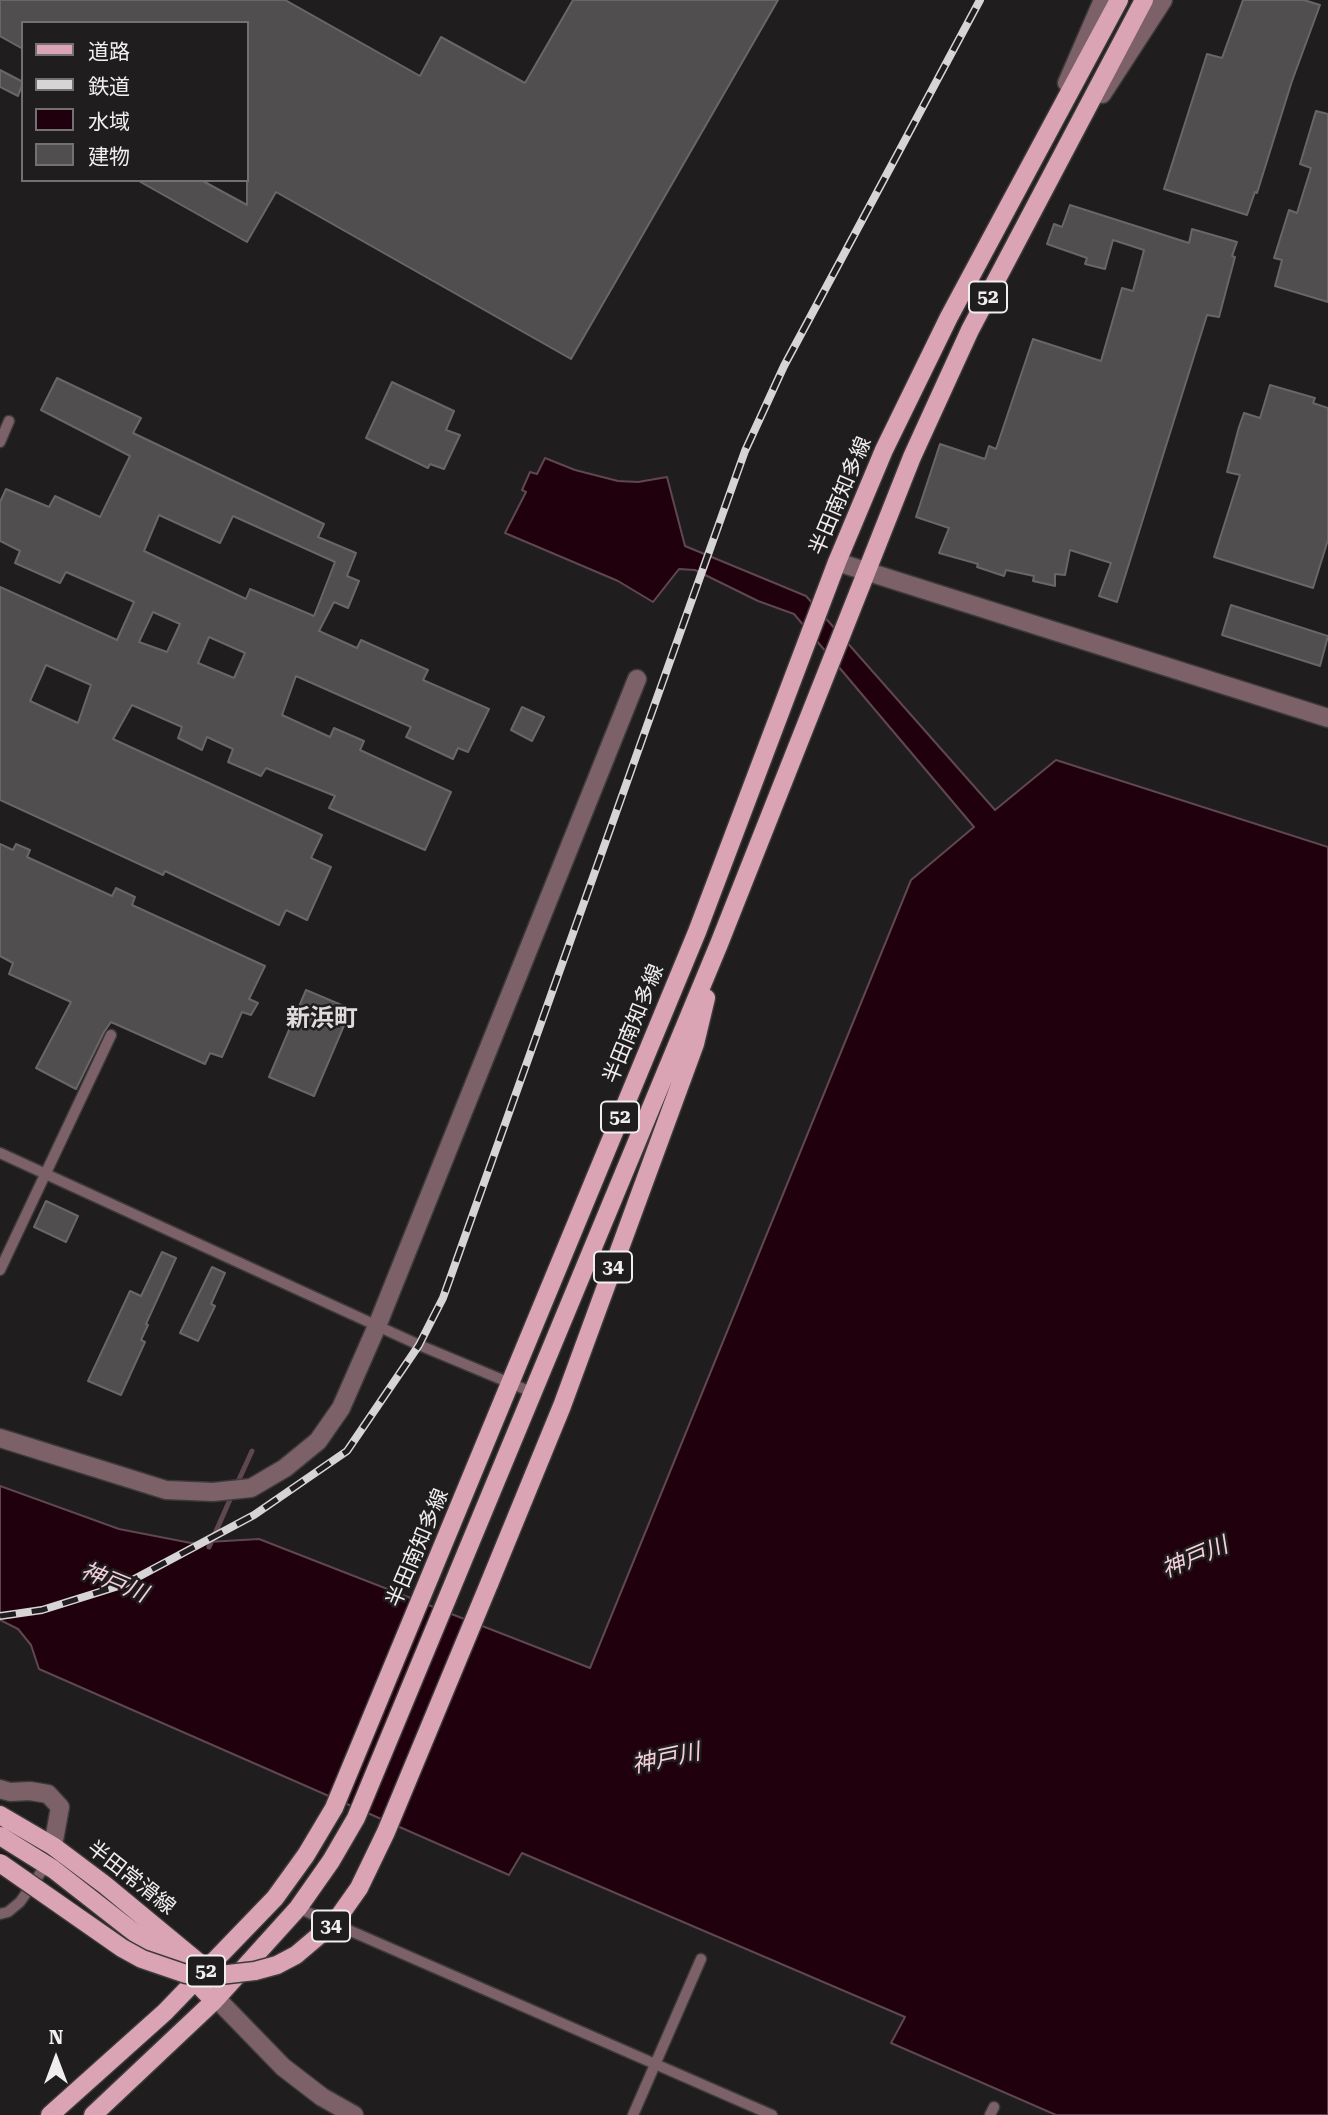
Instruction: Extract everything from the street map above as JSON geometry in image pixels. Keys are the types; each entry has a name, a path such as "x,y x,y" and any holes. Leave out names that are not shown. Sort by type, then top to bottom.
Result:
{"main road":[{"name":"半田南知多線","path":"52,2114 165,2012 275,1898 306,1855 334,1808 697,932 836,562 884,450 949,317 1119,0"},
{"name":"52","path":"93,2115 219,1996 298,1908 331,1861 356,1818 719,944 912,457 970,330 1144,0"},
{"name":"34","path":"0,1863 122,1948 142,1959 186,1974 211,1976 255,1971 277,1965 296,1955 335,1922 359,1888 386,1832 562,1406 695,1044 719,944"},
{"name":"半田常滑線","path":"0,1815 53,1846 202,1975 219,1996"},
{"name":"半田常滑線","path":"0,1836 46,1865 202,1975"}],"street":[{"path":"1042,141 1103,0"},
{"path":"1065,150 1163,0"},
{"path":"836,562 1328,718"},
{"path":"0,1438 166,1490 213,1492 251,1488 285,1468 318,1441 341,1408 377,1326 637,679"},
{"path":"0,1789 48,1794 60,1807 53,1846"},
{"path":"219,1996 283,2067 322,2097 354,2115"}],"lane":[{"path":"0,442 9,421"},
{"path":"0,1270 111,1035"},
{"path":"0,1153 377,1326 534,1392"},
{"path":"0,1914 8,1912 20,1902 46,1865"},
{"path":"298,1908 772,2115"},
{"path":"633,2115 701,1959"}],"water":[{"name":"神戸川","path":"545,458 575,470 618,481 638,482 667,477 685,546 806,596 995,810 1056,760 1328,847 1328,2115 1056,2115 891,2043 905,2017 522,1853 509,1875 39,1669 31,1645 18,1629 0,1620 0,1486 119,1529 191,1543 259,1539 590,1668 911,880 974,827 794,614 758,601 695,570 679,569 653,602 618,581 505,533 526,492 522,490 530,472 537,474"}],"building":[{"path":"0,0 285,0 420,76 441,37 525,83 573,0 778,0 571,359 276,192 247,242 141,182 205,182 247,205 248,21 21,21 21,48 0,36"},
{"path":"1243,0 1304,0 1320,5 1292,81 1257,193 1255,192 1247,215 1164,189 1207,54 1222,58"},
{"path":"0,70 21,81 18,96 0,87"},
{"path":"1316,111 1328,114 1328,302 1275,286 1282,260 1274,258 1289,210 1297,213 1311,168 1300,164"},
{"path":"1070,205 1189,243 1192,229 1237,242 1219,317 1207,315 1117,602 1099,596 1111,563 1070,550 1065,575 1055,574 1055,586 1033,581 1034,576 1006,570 1004,576 977,567 978,564 939,553 949,528 916,517 940,444 985,459 989,446 996,449 1033,339 1101,361 1122,288 1133,291 1144,250 1113,240 1105,269 1085,264 1087,258 1047,244 1054,224 1062,227"},
{"path":"57,378 141,418 133,433 324,524 318,537 356,553 347,576 359,581 348,608 334,602 319,631 357,648 361,640 428,670 423,680 489,709 468,752 458,748 453,759 406,737 411,727 296,676 282,715 330,737 334,728 364,741 360,750 451,792 425,850 329,808 335,796 266,768 261,776 228,762 233,749 207,737 202,750 178,738 182,727 132,705 113,739 322,835 311,858 331,867 307,920 286,910 279,925 165,871 163,875 0,800 0,587 117,640 134,602 66,572 60,583 15,563 20,551 0,541 0,502 6,489 49,507 55,496 100,517 130,456 41,410","holes":["159,515 220,543 233,516 335,562 314,616 250,589 246,599 144,551","153,612 180,624 167,652 139,642","209,637 245,653 234,678 198,663","46,665 91,685 78,723 30,701"]},
{"path":"392,382 454,411 446,430 460,435 444,469 430,464 428,468 366,438"},
{"path":"1270,385 1315,398 1313,403 1328,408 1328,540 1313,588 1214,557 1240,475 1227,472 1239,427 1244,413 1260,418"},
{"path":"1231,605 1328,636 1320,666 1222,635"},
{"path":"522,707 544,717 532,741 511,730"},
{"path":"0,844 13,850 16,844 30,850 27,857 112,896 116,888 135,897 132,905 265,966 249,999 258,1003 251,1015 242,1012 222,1057 210,1053 205,1064 111,1022 76,1089 36,1068 71,1002 9,974 13,963 0,956"},
{"path":"306,990 351,1009 314,1096 269,1077"},
{"path":"46,1201 78,1216 66,1242 34,1227"},
{"path":"162,1252 176,1258 146,1324 148,1325 141,1340 145,1342 121,1395 88,1381 130,1291 141,1296"},
{"path":"212,1267 225,1273 211,1304 215,1306 198,1341 180,1333"}],"waterway":[{"path":"236,1486 252,1451"},
{"path":"209,1547 232,1495"}],"railway":[{"path":"0,1616 42,1610 125,1584 254,1515 347,1451 419,1345 443,1298 745,451 784,366 980,0"}],"district":[{"name":"新浜町","path":"322,1019"}]}
